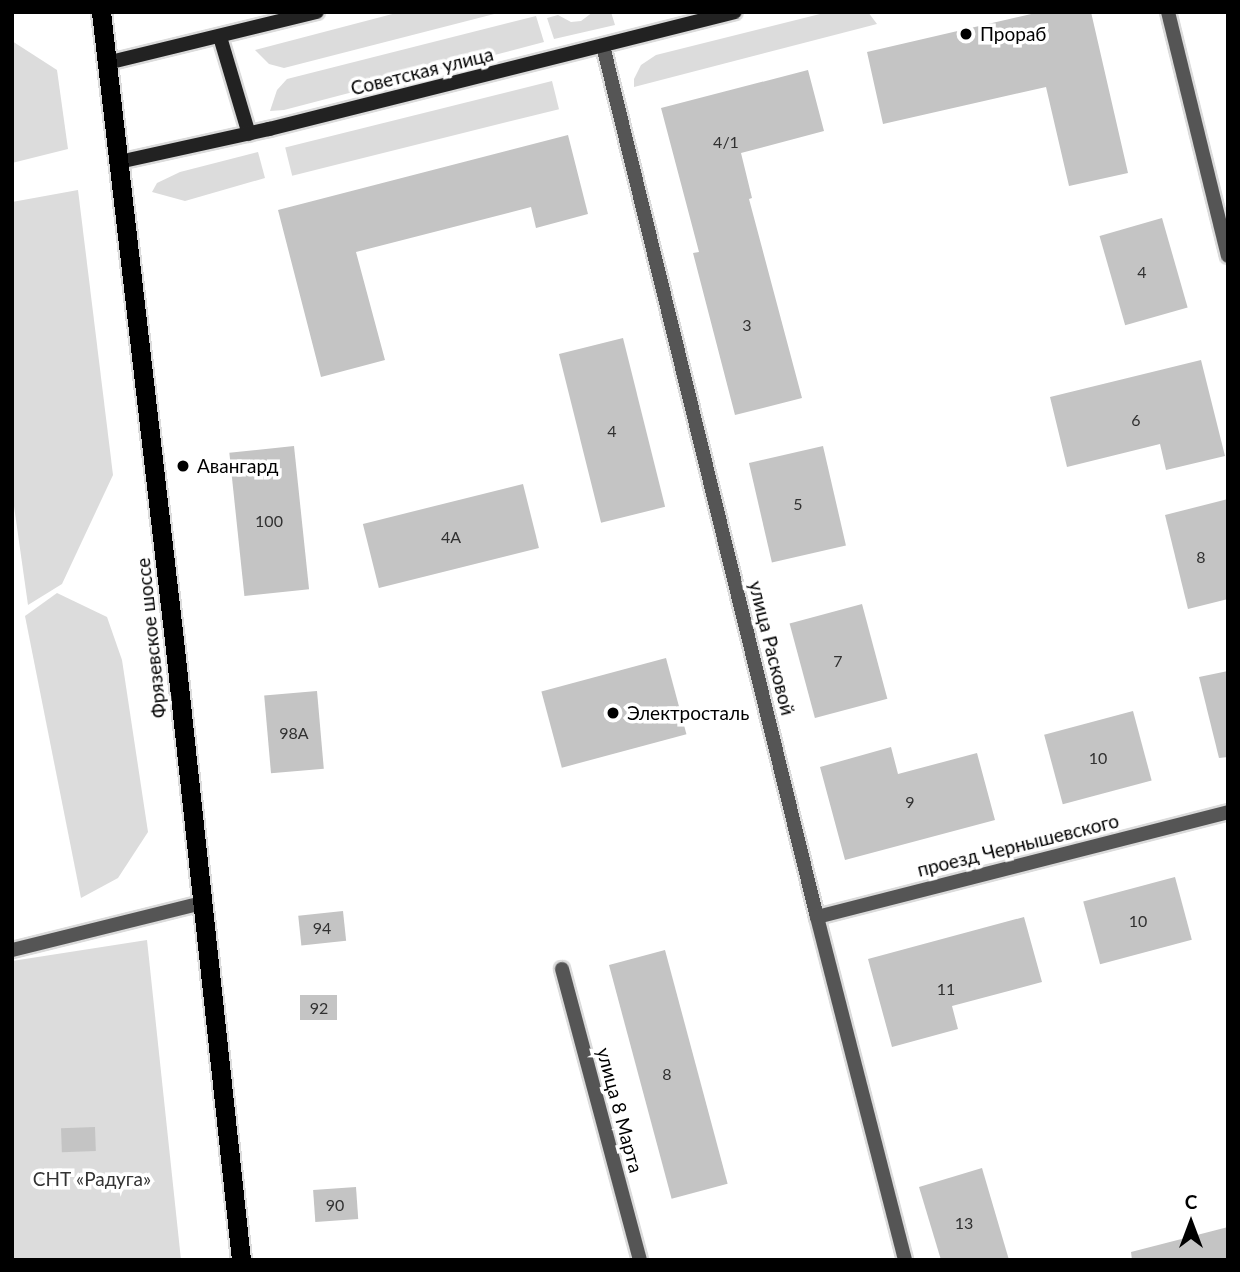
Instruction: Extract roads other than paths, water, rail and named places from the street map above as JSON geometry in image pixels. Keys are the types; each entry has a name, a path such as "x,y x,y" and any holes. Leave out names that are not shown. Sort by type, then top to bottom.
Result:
{"highway":[{"name":"Фрязевское шоссе","path":"101,12 241,1260"}],"main road":[{"path":"107,63 317,12"},
{"name":"Советская улица","path":"119,162 249,134 734,12"},
{"path":"220,37 249,134"}],"street":[{"path":"1168,12 1228,256"},
{"name":"улица Расковой","path":"603,46 817,916 905,1260"},
{"name":"проезд Чернышевского","path":"817,916 1228,812"},
{"path":"12,950 202,903"},
{"name":"улица 8 Марта","path":"562,969 640,1260"}],"place":[{"name":"Прораб","path":"966,34"},
{"name":"Авангард","path":"183,466"},
{"name":"Электросталь","path":"613,713"}],"park label":[{"name":"СНТ «Радуга»","path":"92,1179"}]}
